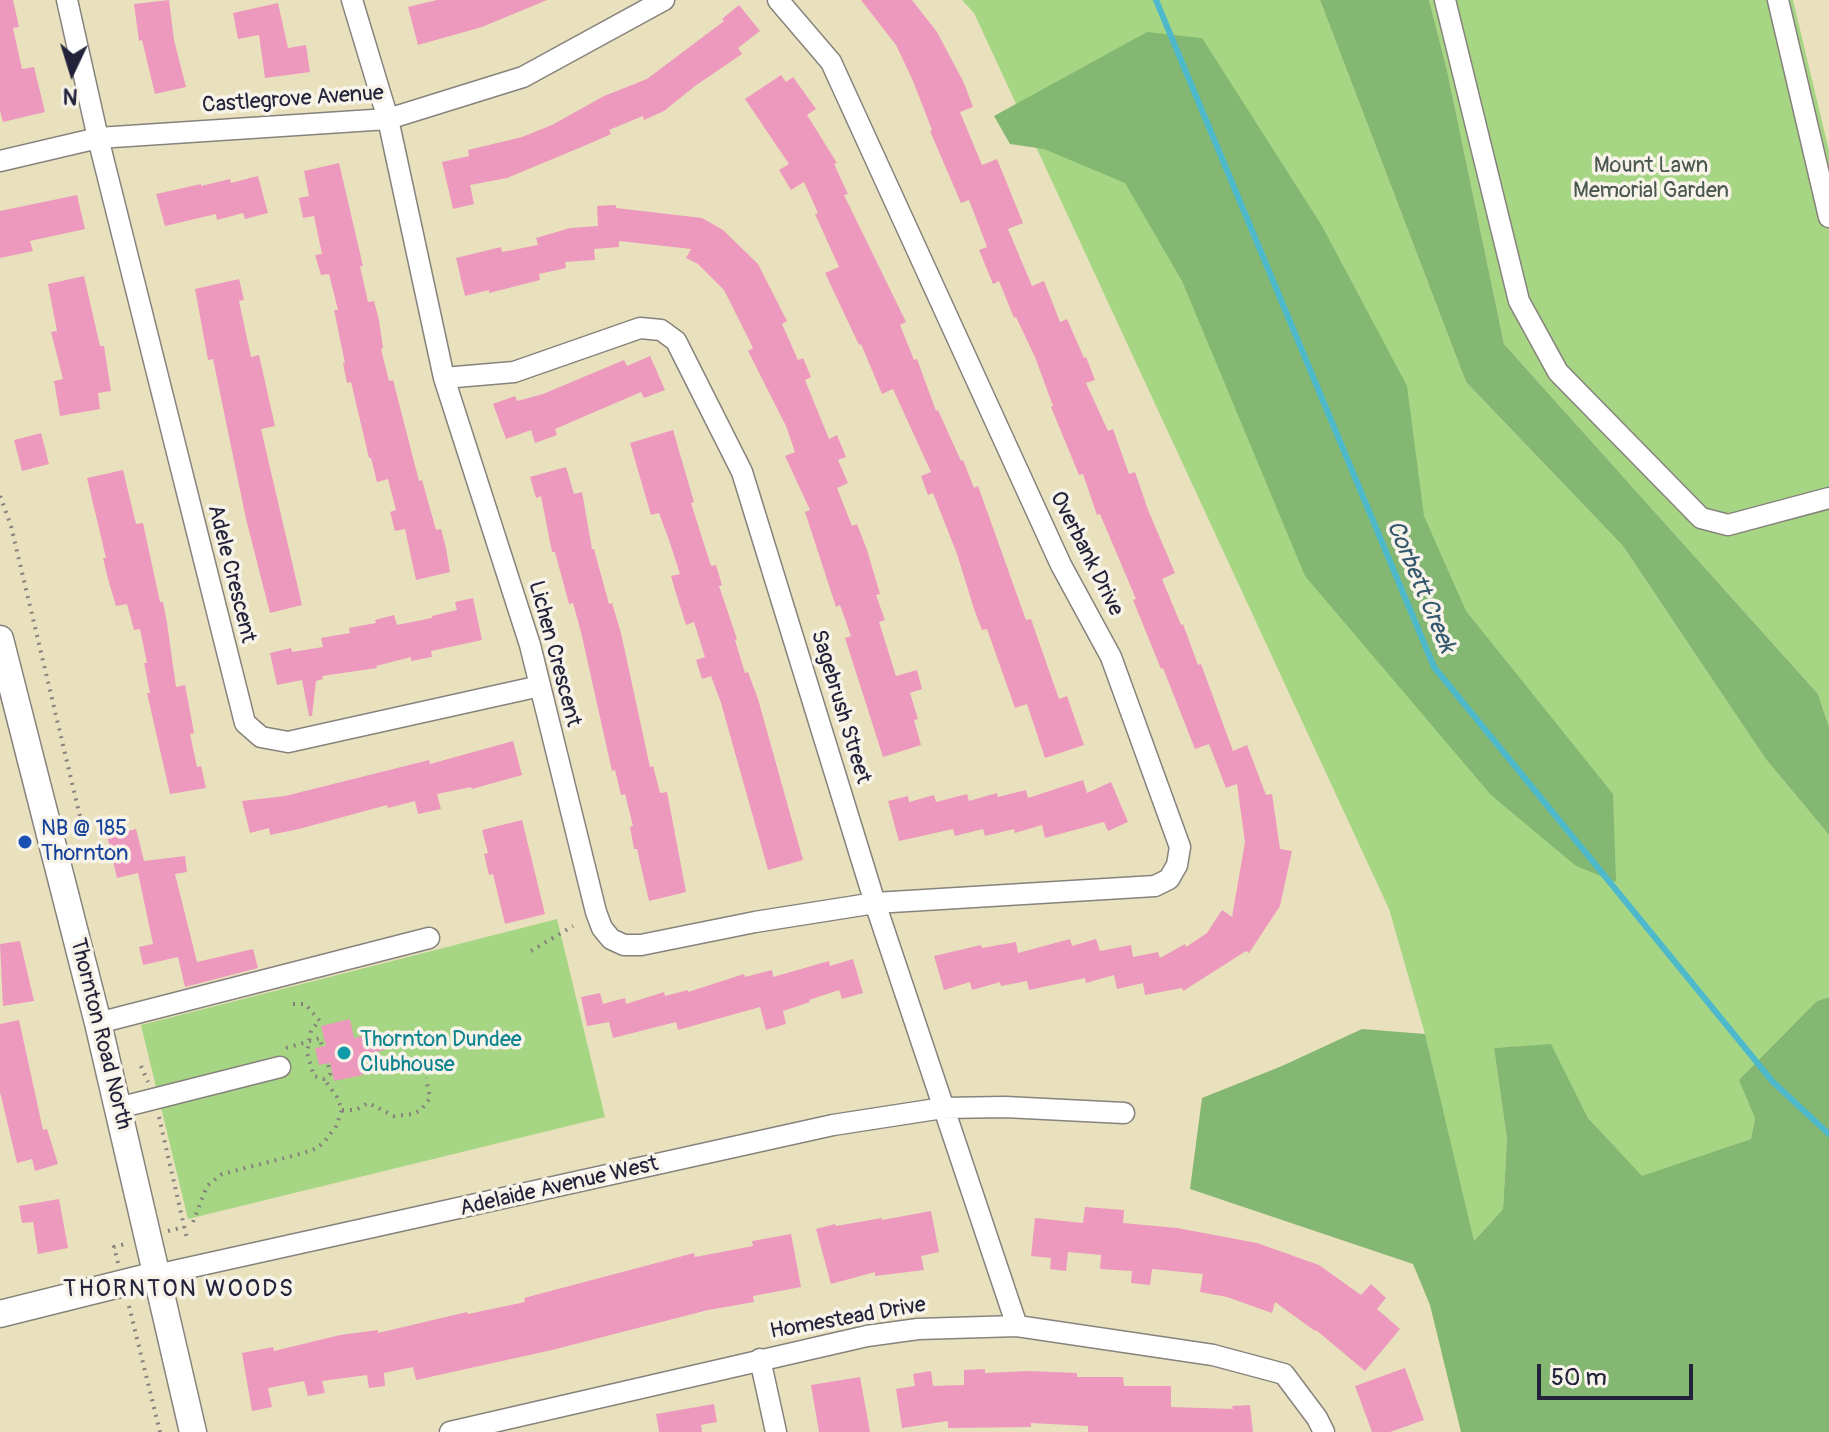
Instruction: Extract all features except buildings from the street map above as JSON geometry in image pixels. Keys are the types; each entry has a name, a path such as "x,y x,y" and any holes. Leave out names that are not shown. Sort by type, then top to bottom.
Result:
{"main road":[{"name":"Thornton Road North","path":"0,639 98,1023 193,1432"},
{"name":"Adelaide Avenue West","path":"0,1314 156,1275"}],"street":[{"path":"67,0 98,138"},
{"name":"Lichen Crescent","path":"352,0 388,119 444,378 530,645 602,928 611,939 624,945 641,945 755,922 875,903"},
{"name":"Castlegrove Avenue","path":"0,161 98,138 388,119 523,77 664,0"},
{"name":"Overbank Drive","path":"778,0 831,62 1061,565 1111,657 1180,847 1177,865 1169,879 1155,886 875,903"},
{"path":"1445,0 1519,301 1558,372 1701,518 1728,525 1829,498"},
{"path":"1778,0 1829,217"},
{"name":"Adele Crescent","path":"98,138 245,723 261,737 288,742 540,686"},
{"name":"Sagebrush Street","path":"444,378 514,372 640,328 661,330 676,341 742,472 875,903 1017,1326"},
{"path":"98,1023 429,938"},
{"path":"118,1108 278,1059"},
{"name":"Adelaide Avenue West","path":"156,1275 833,1125 943,1108 1005,1107 1124,1113"},
{"name":"Homestead Drive","path":"450,1432 497,1426 760,1359 867,1336 918,1329 1017,1326 1213,1355 1284,1374 1324,1432"},
{"path":"760,1359 776,1432"}],"path":[{"path":"0,496 11,526 82,825"},
{"path":"531,951 573,926"},
{"path":"193,1222 207,1186 222,1174 317,1148 336,1126 342,1110 337,1097 324,1079 314,1076 307,1053 311,1030 320,1021 305,1004 293,1004"},
{"path":"278,1059 308,1041 320,1038 322,1047"},
{"path":"324,1079 330,1074 328,1063"},
{"path":"141,1066 155,1099 187,1239"},
{"path":"342,1110 356,1110 368,1103 394,1116 413,1114 421,1110 430,1098 426,1078"},
{"path":"176,1229 184,1227"},
{"path":"124,1283 114,1247 148,1237"},
{"path":"131,1312 160,1432"}],"green space":[{"path":"962,0 1320,0 1466,382 1623,546 1765,758 1829,835 1829,997 1817,1001 1755,1118 1751,1139 1642,1177 1588,1118 1551,1045 1494,1048 1507,1139 1503,1209 1473,1242 1425,1034 1389,909 974,13"},
{"path":"1320,0 1429,0 1447,70 1504,344 1818,694 1829,727 1829,835 1765,758 1623,546 1466,382"},
{"name":"Mount Lawn Memorial Garden","path":"1429,0 1793,0 1829,151 1829,727 1818,694 1504,344 1447,70"},
{"path":"1147,32 1202,38 1322,226 1407,386 1424,516 1466,611 1613,794 1616,882 1576,866 1491,795 1305,576 1182,281 1125,183 1044,149 1010,144 994,116"},
{"path":"557,919 605,1117 188,1219 141,1025"},
{"path":"1829,997 1829,1432 1461,1432 1430,1305 1413,1264 1190,1189 1202,1098 1362,1029 1425,1034 1474,1241 1503,1209 1507,1139 1494,1048 1551,1044 1588,1118 1642,1176 1751,1139 1755,1118 1739,1080 1817,1001"}],"waterway":[{"name":"Corbett Creek","path":"1156,0 1434,667 1773,1082 1829,1134"}],"place":[{"name":"NB @ 185 Thornton","path":"25,842"},
{"name":"Thornton Dundee Clubhouse","path":"344,1053"}],"district":[{"name":"THORNTON WOODS","path":"179,1290"}]}
